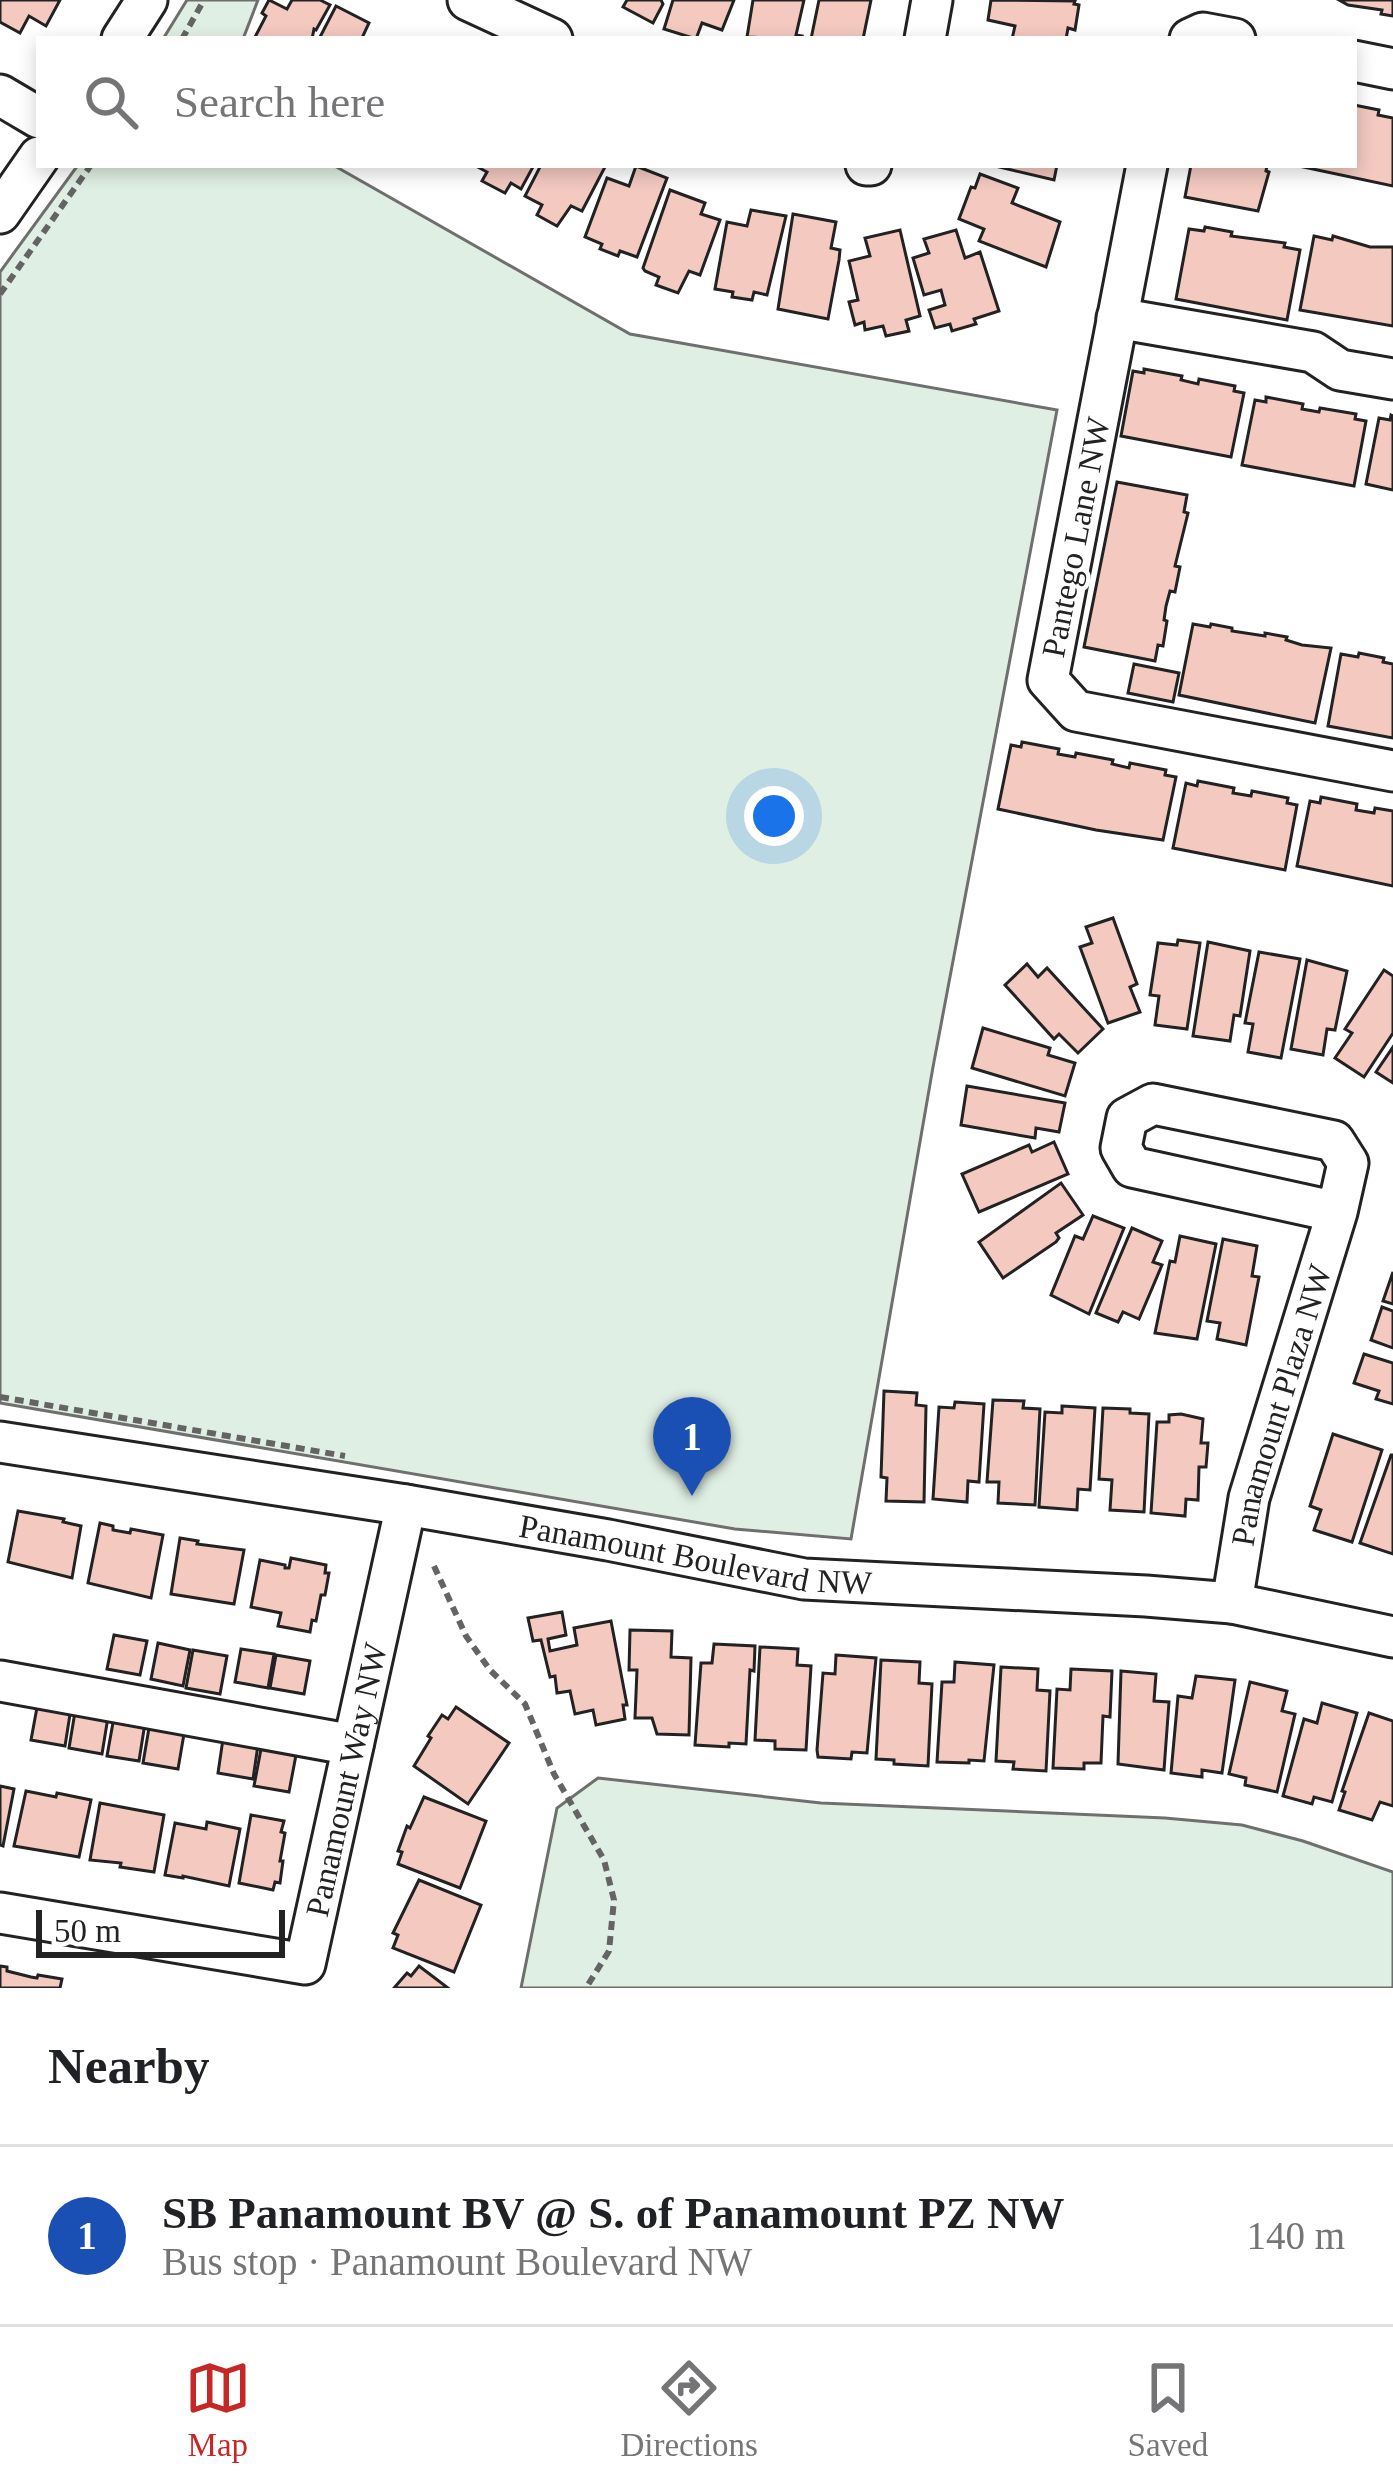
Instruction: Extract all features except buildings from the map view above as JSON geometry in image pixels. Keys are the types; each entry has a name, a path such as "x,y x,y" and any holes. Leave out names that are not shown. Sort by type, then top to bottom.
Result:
{"street":[{"path":"124,36 147,0"},
{"path":"468,0 546,23"},
{"path":"926,36 932,0"},
{"path":"1357,62 1393,69"},
{"path":"0,94 36,116"},
{"path":"0,213 36,161"},
{"name":"Pantego Lane NW","path":"1146,168 1048,680 1076,711 1393,771"},
{"path":"1117,318 1313,352 1347,344 1393,352"},
{"path":"1313,352 1340,370 1393,379"},
{"name":"Panamount Plaza NW","path":"1232,1603 1249,1498 1337,1212 1348,1163 1334,1141 1153,1104 1127,1118 1121,1148 1132,1167 1337,1212"},
{"name":"Panamount Boulevard NW","path":"0,1442 406,1504 804,1579 1232,1603 1393,1637"},
{"name":"Panamount Way NW","path":"0,1913 310,1976 353,1745 406,1504"},
{"path":"0,1681 353,1745"}],"path":[{"path":"184,36 205,0"},
{"path":"0,294 89,168"},
{"path":"0,1397 354,1457"},
{"path":"434,1566 466,1636 490,1670 525,1704 554,1774 604,1860 614,1900 609,1951 586,1988"}],"green space":[{"path":"187,0 258,0 244,36 165,36"},
{"path":"76,168 338,168 630,334 1057,410 933,1067 851,1539 735,1529 0,1403 0,272"},
{"path":"598,1778 821,1803 1165,1818 1242,1825 1303,1841 1393,1872 1393,1988 521,1988 557,1808"}],"place":[{"name":"SB Panamount BV @ S. of Panamount PZ NW","path":"692,1496"}]}
